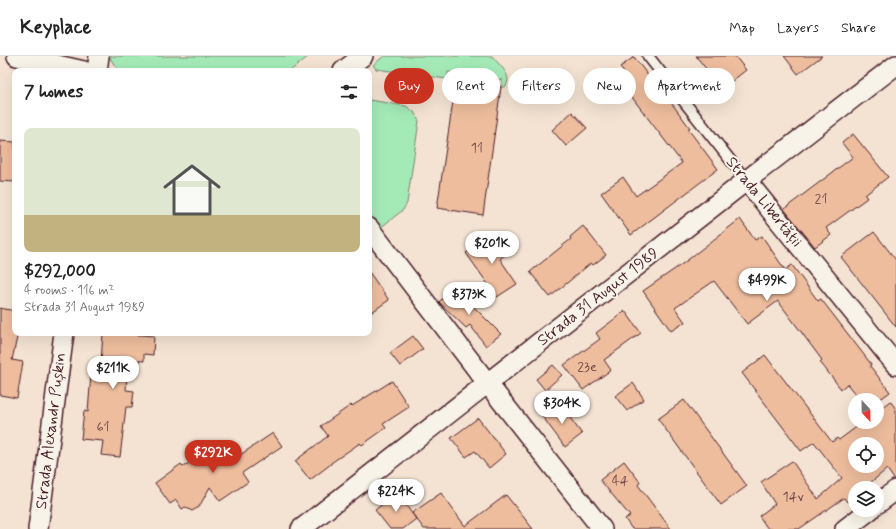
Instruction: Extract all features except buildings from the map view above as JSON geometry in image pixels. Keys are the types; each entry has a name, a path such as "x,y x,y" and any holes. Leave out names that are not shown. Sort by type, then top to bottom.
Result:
{"street":[{"path":"17,56 71,68"},
{"path":"97,68 99,56"},
{"path":"347,68 363,56"},
{"name":"Strada 31 August 1989","path":"301,529 488,384 746,180 896,65"},
{"name":"Strada Libertății","path":"746,180 896,365"},
{"path":"372,232 488,384 602,529"},
{"name":"Strada Alexandr Pușkin","path":"38,529 64,336"},
{"path":"884,499 896,490"},
{"path":"845,529 861,517"}],"lane":[{"name":"Strada Libertății","path":"648,56 746,180"}],"green space":[{"path":"109,56 309,56 294,68 118,68"},
{"path":"384,56 492,56 507,75 508,79 505,87 501,87 502,80 500,80 500,68 442,68 442,78 434,77 434,68 384,68 384,70 376,69 373,65"},
{"path":"372,100 384,102 384,104 406,106 414,112 419,121 407,203 403,210 380,228 372,217"}]}
